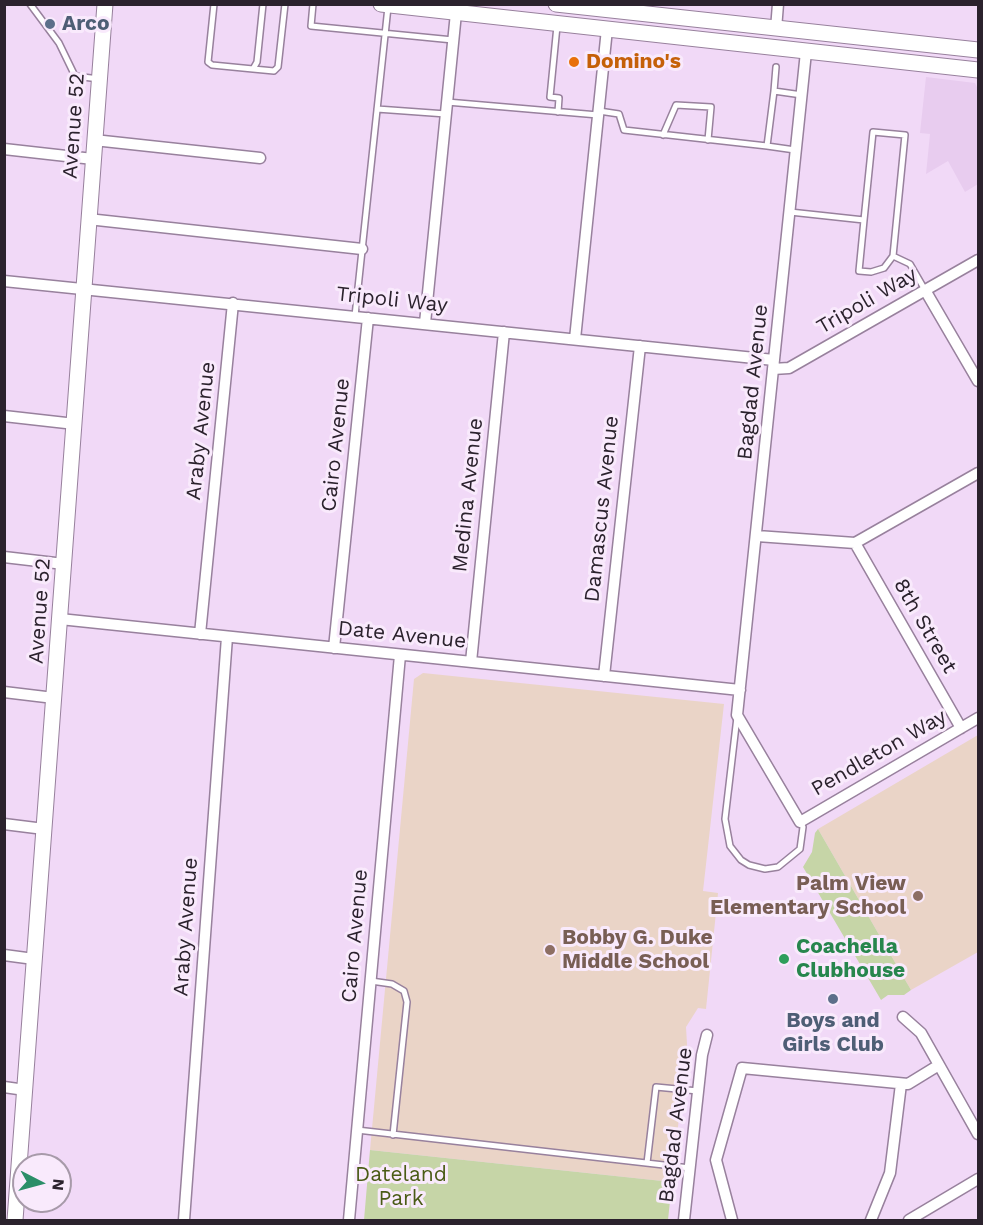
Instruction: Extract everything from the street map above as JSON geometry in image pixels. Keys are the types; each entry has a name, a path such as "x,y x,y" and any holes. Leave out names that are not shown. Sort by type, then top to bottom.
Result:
{"main road":[{"name":"Avenue 52","path":"12,1220 25,1090 105,4"},
{"path":"556,4 978,50"},
{"path":"385,5 453,9 557,25 978,70"},
{"path":"677,37 712,32 765,35 776,28"},
{"path":"806,52 819,42 878,48 905,42"}],"street":[{"path":"776,28 778,4"},
{"path":"424,323 453,40 453,9"},
{"path":"575,339 607,29"},
{"name":"Bagdad Avenue","path":"737,716 806,52"},
{"path":"94,140 260,158"},
{"path":"4,149 93,159"},
{"path":"88,219 362,249"},
{"name":"Tripoli Way","path":"4,281 640,346 774,364 789,369 978,260"},
{"path":"925,290 978,381"},
{"name":"Araby Avenue","path":"200,634 233,303"},
{"name":"Cairo Avenue","path":"334,648 368,318"},
{"name":"Medina Avenue","path":"471,662 504,332"},
{"name":"Damascus Avenue","path":"604,676 640,346"},
{"path":"4,416 75,424"},
{"path":"757,536 855,543 978,472"},
{"name":"8th Street","path":"855,543 961,728"},
{"path":"4,557 64,564"},
{"name":"Date Avenue","path":"60,619 740,690"},
{"name":"Araby Avenue","path":"184,1221 227,637"},
{"name":"Cairo Avenue","path":"349,1221 400,655"},
{"path":"4,692 54,698"},
{"path":"737,716 800,822"},
{"name":"Pendleton Way","path":"800,822 978,718"},
{"path":"4,824 44,829"},
{"path":"4,956 34,959"},
{"path":"903,1017 921,1033 978,1134"},
{"name":"Bagdad Avenue","path":"684,1221 698,1091 707,1035"},
{"path":"732,1221 716,1160 742,1068 908,1084 939,1065"},
{"path":"871,1221 886,1188 890,1173 901,1084"},
{"path":"4,1088 25,1090"},
{"path":"909,1221 978,1179"}],"lane":[{"path":"30,4 59,44 75,76 99,79"},
{"path":"214,4 208,63 274,71 278,67 285,4"},
{"path":"253,69 257,62 263,4"},
{"path":"313,4 311,26 453,40"},
{"path":"355,316 386,34 385,5"},
{"path":"557,25 550,98 559,98 558,112"},
{"path":"767,146 776,67"},
{"path":"774,91 802,94"},
{"path":"447,102 558,112 619,114 624,130 796,150"},
{"path":"663,135 676,105 711,107 708,140"},
{"path":"377,109 446,114"},
{"path":"873,132 905,135 893,256 884,268 871,272 859,271 864,220 873,132"},
{"path":"790,212 864,220"},
{"path":"893,256 910,264 925,290"},
{"path":"737,716 725,819 730,846 741,860 749,865 765,869 778,867 800,849 803,827 800,822"},
{"path":"371,981 392,984 404,991 407,1002 393,1135"},
{"path":"647,1163 656,1088 698,1091"},
{"path":"357,1130 690,1168"}],"shaded area":[{"path":"926,77 975,83 978,89 978,184 965,192 948,161 926,174 930,134 920,133"},
{"name":"Bobby G. Duke Middle School","path":"423,673 724,704 703,891 718,893 706,1009 698,1008 686,1027 687,1044 672,1182 370,1150 414,679"},
{"name":"Palm View Elementary School","path":"978,735 978,952 911,990 818,829"}],"green space":[{"path":"818,829 911,990 904,995 888,995 881,1000 803,867 812,852 815,833"},
{"name":"Dateland Park","path":"370,1150 672,1182 668,1220 364,1220"}],"place":[{"name":"Arco","path":"50,24"},
{"name":"Domino's","path":"574,62"},
{"name":"Palm View Elementary School","path":"918,896"},
{"name":"Bobby G. Duke Middle School","path":"550,950"},
{"name":"Coachella Clubhouse","path":"784,959"},
{"name":"Boys and Girls Club","path":"833,999"}]}
